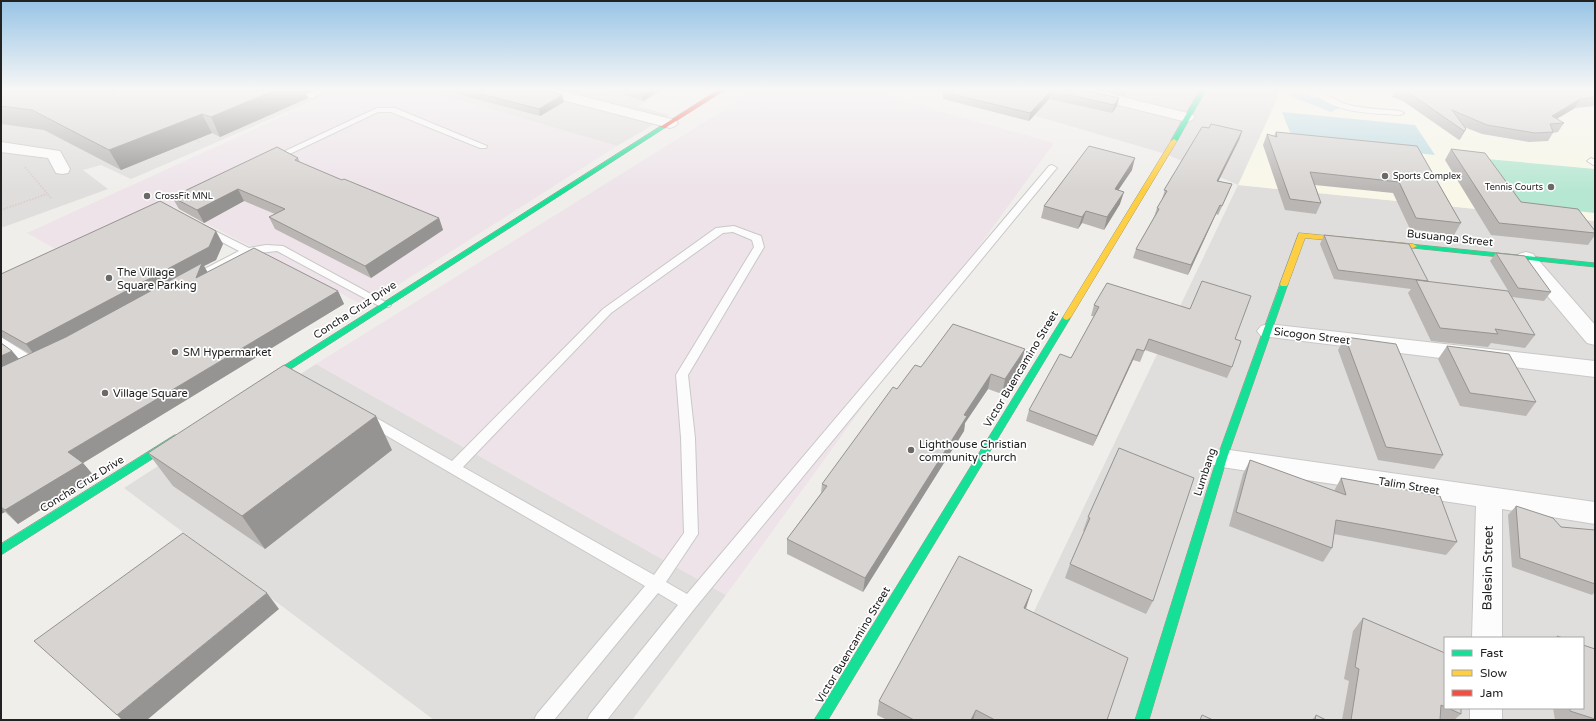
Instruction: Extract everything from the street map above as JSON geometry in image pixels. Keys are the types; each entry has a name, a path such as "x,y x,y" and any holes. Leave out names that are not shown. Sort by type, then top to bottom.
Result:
{"street":[{"name":"Concha Cruz Drive","path":"257,387 667,124"},
{"name":"Victor Buencamino Street","path":"821,720 1166,155 1183,124"},
{"path":"1,146 54,154 62,169"},
{"name":"Busuanga Street","path":"1302,235 1595,265"},
{"name":"Lumbang","path":"1142,720 1222,458 1302,235"},
{"path":"1526,258 1595,338"},
{"name":"Sicogon Street","path":"1268,331 1595,369"},
{"name":"Concha Cruz Drive","path":"1,550 183,434"},
{"name":"Talim Street","path":"1222,458 1595,513"},
{"name":"Balesin Street","path":"1487,637 1489,498"},
{"path":"1486,709 1486,720"}],"lane":[{"path":"262,164 348,124"},
{"path":"426,124 483,146"},
{"path":"596,720 689,603 1052,168"},
{"path":"198,226 245,250"},
{"path":"453,468 607,311 720,230 734,229 757,238 759,247 682,374 688,438 691,534 656,584 542,720"},
{"path":"185,283 245,250 265,247 279,248 385,305"},
{"path":"1,341 39,362 21,371"},
{"path":"357,413 689,603"}],"path":[{"path":"188,135 200,142"},
{"path":"19,165 25,167 51,198"},
{"path":"1,210 47,194"}],"shaded area":[{"path":"1,124 260,124 131,179 101,165 83,170 108,189 1,228"},
{"path":"266,124 540,124 617,146 365,306 173,206 66,255 27,233"},
{"path":"540,124 655,124 617,146"},
{"path":"702,124 985,124 1054,143 726,595 316,364"},
{"path":"1062,124 1266,124 1239,185 1595,221 1595,720 982,720 1238,185 1166,154"},
{"path":"1266,124 1595,124 1595,221 1238,185"},
{"path":"316,364 726,595 632,720 434,720 124,488"}],"green space":[{"name":"Tennis Courts","path":"1487,159 1595,169 1595,213 1521,205"}],"water":[{"path":"1287,124 1401,124 1415,125 1435,155 1293,140"}],"building":[{"path":"58,124 177,124 109,150"},
{"path":"1211,124 1242,131 1217,181 1232,184 1222,206 1220,205 1191,265 1136,249 1159,209 1157,208 1167,191 1164,190 1202,127 1209,128"},
{"path":"1453,124 1462,124 1466,129 1464,131"},
{"path":"1484,124 1555,124 1550,124 1553,132 1535,133"},
{"path":"1276,132 1417,146 1461,223 1416,218 1399,182 1310,172 1321,203 1290,199 1267,134 1277,137"},
{"path":"1089,146 1135,158 1115,189 1124,192 1107,217 1086,211 1082,217 1044,206"},
{"path":"277,147 298,158 295,160 439,218 365,266 269,217 285,209 238,189 197,210 172,197"},
{"path":"1451,149 1485,153 1521,202 1578,209 1595,233 1499,223"},
{"name":"The Village Square Parking","path":"160,201 216,231 209,247 26,344 1,330 1,274"},
{"path":"1324,235 1409,244 1428,281 1338,270"},
{"name":"Village Square","path":"254,248 338,291 68,452 83,463 5,510 1,507 1,367 66,337 202,263 196,278"},
{"path":"1496,253 1525,256 1551,292 1518,288"},
{"path":"1416,280 1508,291 1535,335 1495,329 1498,334 1440,328"},
{"path":"1202,281 1251,296 1235,339 1241,341 1232,367 1149,339 1144,351 1137,349 1097,436 1029,410 1060,354 1071,358 1099,307 1094,305 1107,283 1190,309"},
{"path":"953,324 1025,349 1005,379 991,374 964,415 967,416 865,578 787,539 827,486 822,484 893,387 897,389 915,365 921,367"},
{"path":"1345,337 1396,344 1443,455 1386,447"},
{"path":"1,343 12,351 1,356"},
{"path":"1447,346 1509,354 1536,402 1470,393"},
{"path":"284,365 376,416 242,516 148,453"},
{"path":"1119,448 1194,478 1153,601 1070,564 1090,518 1088,517"},
{"path":"1250,460 1346,495 1341,478 1440,496 1457,542 1336,520 1332,548 1236,512"},
{"path":"1516,506 1553,518 1561,527 1595,530 1595,584 1520,558"},
{"path":"183,533 267,593 117,715 34,641"},
{"path":"959,556 1032,590 1024,608 1128,658 1107,720 995,720 976,710 971,720 914,720 879,701"},
{"path":"1363,618 1444,653 1444,706 1441,705 1440,720 1351,720 1359,669 1355,667"},
{"path":"1584,645 1595,649 1595,719 1570,711 1570,709 1584,709"},
{"path":"1450,709 1461,709 1461,714"},
{"path":"1202,715 1213,720 1200,720"},
{"path":"1316,715 1326,720 1315,720"}],"traffic: fast":[{"path":"1174,141 1184,124"},
{"path":"263,383 663,127"},
{"path":"1413,246 1595,265"},
{"path":"1142,720 1222,458 1284,284"},
{"path":"821,720 1067,317"},
{"path":"1,550 175,439"}],"traffic: slow":[{"path":"1067,317 1174,141"},
{"path":"1284,284 1302,235 1413,246"}],"traffic: jam":[{"path":"663,127 668,124"}],"place":[{"name":"Sports Complex","path":"1385,176"},
{"name":"Tennis Courts","path":"1551,187"},
{"name":"CrossFit MNL","path":"147,196"},
{"name":"The Village Square Parking","path":"109,278"},
{"name":"SM Hypermarket","path":"175,352"},
{"name":"Village Square","path":"105,393"},
{"name":"Lighthouse Christian community church","path":"911,450"}]}
